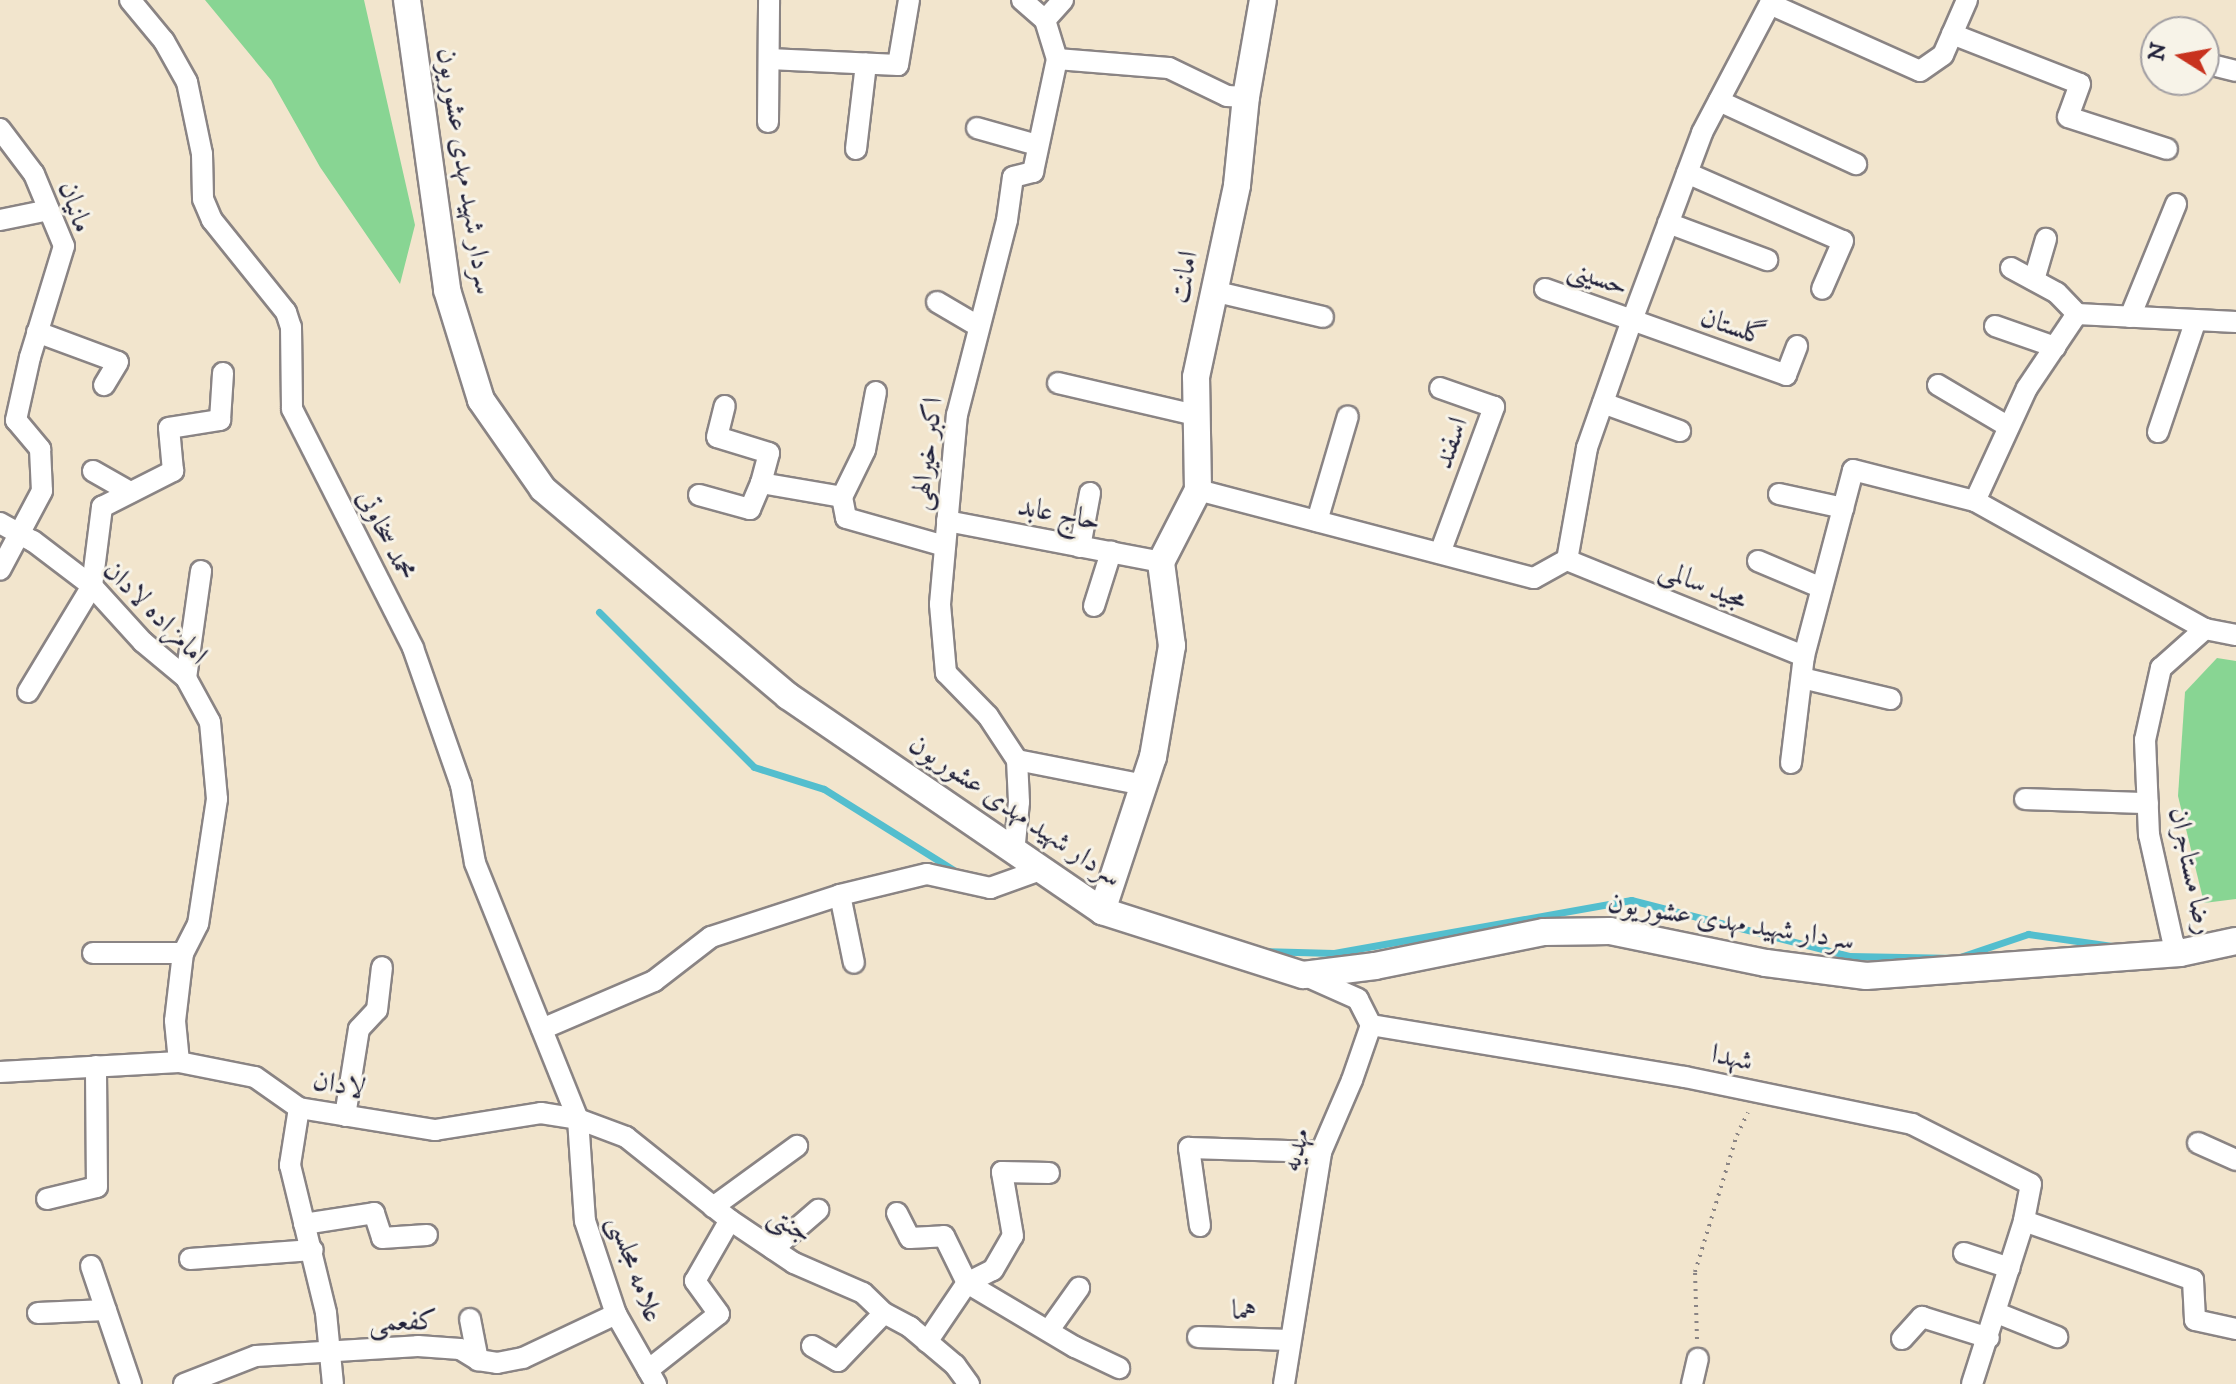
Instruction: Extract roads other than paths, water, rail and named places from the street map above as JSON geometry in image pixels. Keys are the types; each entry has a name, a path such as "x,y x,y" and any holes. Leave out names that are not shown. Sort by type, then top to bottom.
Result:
{"street":[{"name":"محمد سخاوتی","path":"130,0 164,41 187,82 202,154 203,199 212,220 286,312 291,327 292,409 413,648 461,785 475,863 578,1119"},
{"name":"سردار شهید مهدی عشوریون","path":"407,0 447,290 481,400 543,489 788,696 1102,911 1303,975 1375,966 1544,932 1597,931 1766,963 1866,976 2180,953 2236,941"},
{"path":"768,122 769,0"},
{"path":"769,59 898,65 909,0"},
{"path":"1022,0 1045,20 1057,59 1169,68 1227,96 1246,97"},
{"path":"1045,20 1063,0"},
{"name":"امانت","path":"1161,562 1198,490 1196,377 1237,185 1246,97 1263,0"},
{"path":"1198,490 1534,578 1567,560 1587,448 1632,320 1687,173 1719,101 1771,2 1920,71 1943,55 1967,0"},
{"path":"1952,34 2080,84 2068,117 2167,149"},
{"name":"اکبر خیرالهی","path":"1017,760 988,716 946,673 940,604 957,415 1007,220 1013,177 1033,172 1057,59"},
{"path":"856,149 866,64"},
{"path":"1719,101 1856,164"},
{"path":"977,128 1037,145"},
{"name":"مانیان","path":"0,129 34,174 64,246 8,418 40,449 42,491 0,570"},
{"path":"1687,173 1843,241 1822,289"},
{"path":"2130,317 2176,204"},
{"path":"0,220 49,210"},
{"path":"1668,223 1767,260"},
{"path":"2034,280 2046,239"},
{"path":"2011,268 2057,293 2077,314 2236,322"},
{"name":"حسینی","path":"1545,289 1632,320"},
{"path":"1213,291 1323,317"},
{"path":"937,302 978,326"},
{"path":"1975,501 2027,388 2077,314"},
{"name":"گلستان","path":"1632,320 1786,375 1797,346"},
{"path":"2158,432 2196,320"},
{"path":"1995,326 2055,347"},
{"path":"37,332 118,362 104,385"},
{"path":"28,692 92,586 102,507 173,471 169,428 220,420 223,373"},
{"path":"1058,383 1196,415"},
{"path":"1938,385 2009,427"},
{"name":"اسفند","path":"1440,388 1494,407 1440,553"},
{"path":"876,392 865,450 842,497 846,518 945,546"},
{"path":"1603,403 1680,431"},
{"path":"699,495 750,509 761,483 769,453 717,437 725,406"},
{"path":"1317,521 1348,416"},
{"path":"1791,763 1804,656 1853,470 1975,501 2205,629 2236,635"},
{"path":"93,471 130,492"},
{"path":"761,483 842,497"},
{"path":"1080,547 1090,493"},
{"path":"1779,494 1843,508"},
{"name":"حاج عابد","path":"947,521 1161,562"},
{"name":"امامزاده لادان","path":"0,523 92,586 143,642 186,678 210,722 217,799 198,924 183,953 175,1021 179,1062"},
{"path":"1094,606 1111,552"},
{"name":"مجید سالمی","path":"1567,560 1804,656"},
{"path":"1758,561 1822,588"},
{"path":"1102,911 1153,757 1172,646 1161,562"},
{"path":"186,678 201,571"},
{"name":"رضا مستاجران","path":"2180,953 2173,942 2149,835 2145,740 2161,668 2205,629"},
{"path":"1802,678 1891,699"},
{"path":"1014,853 1019,802 1017,760 1144,785"},
{"path":"2025,799 2148,803"},
{"path":"542,1029 654,981 711,937 840,895 927,874 990,888 1043,869"},
{"path":"840,895 854,963"},
{"path":"93,953 183,953"},
{"path":"345,1116 359,1029 377,1010 382,967"},
{"path":"1303,975 1358,999 1371,1025"},
{"name":"شهدا","path":"1371,1025 1757,1092 1912,1124 2031,1184 2024,1221 1997,1313 1972,1384"},
{"name":"مهدیه","path":"1284,1384 1288,1340 1321,1152 1371,1025"},
{"name":"لادان","path":"0,1072 179,1062 255,1077 299,1108 435,1130 541,1113 578,1119"},
{"path":"47,1199 97,1187 96,1066"},
{"path":"299,1108 290,1165 326,1313 327,1353 333,1384"},
{"name":"جنتی","path":"578,1119 626,1137 730,1220 794,1263 863,1293 884,1313 955,1365 969,1384"},
{"name":"علامه مجلسی","path":"578,1119 585,1221 616,1314 652,1377"},
{"path":"2198,1143 2236,1160"},
{"path":"713,1207 797,1146"},
{"path":"1200,1226 1189,1148 1321,1152"},
{"path":"927,1342 967,1283 993,1270 1013,1236 1002,1172 1049,1173"},
{"path":"773,1249 818,1210"},
{"path":"304,1224 374,1213 382,1238 427,1235"},
{"path":"897,1213 910,1238 944,1236 967,1283 1119,1368"},
{"path":"652,1377 719,1314 695,1281 730,1220"},
{"path":"2024,1221 2193,1280 2195,1320 2236,1329"},
{"path":"190,1259 313,1250"},
{"path":"1964,1253 2010,1268"},
{"path":"91,1266 131,1384"},
{"path":"1049,1330 1079,1288"},
{"path":"38,1313 106,1310"},
{"path":"812,1346 838,1361 884,1313"},
{"path":"1997,1313 2057,1337"},
{"name":"کفعمی","path":"184,1384 256,1356 418,1346 460,1349 478,1360 497,1363 523,1358 616,1314"},
{"path":"1902,1339 1922,1317 1989,1338"},
{"path":"470,1319 478,1360"},
{"name":"هما","path":"1198,1337 1288,1340"},
{"path":"1692,1384 1698,1359"}],"waterway":[{"path":"599,612 754,767 824,789 957,872"},
{"path":"1261,951 1334,953 1631,900 1849,956 1957,958 2028,934 2112,946"}]}
